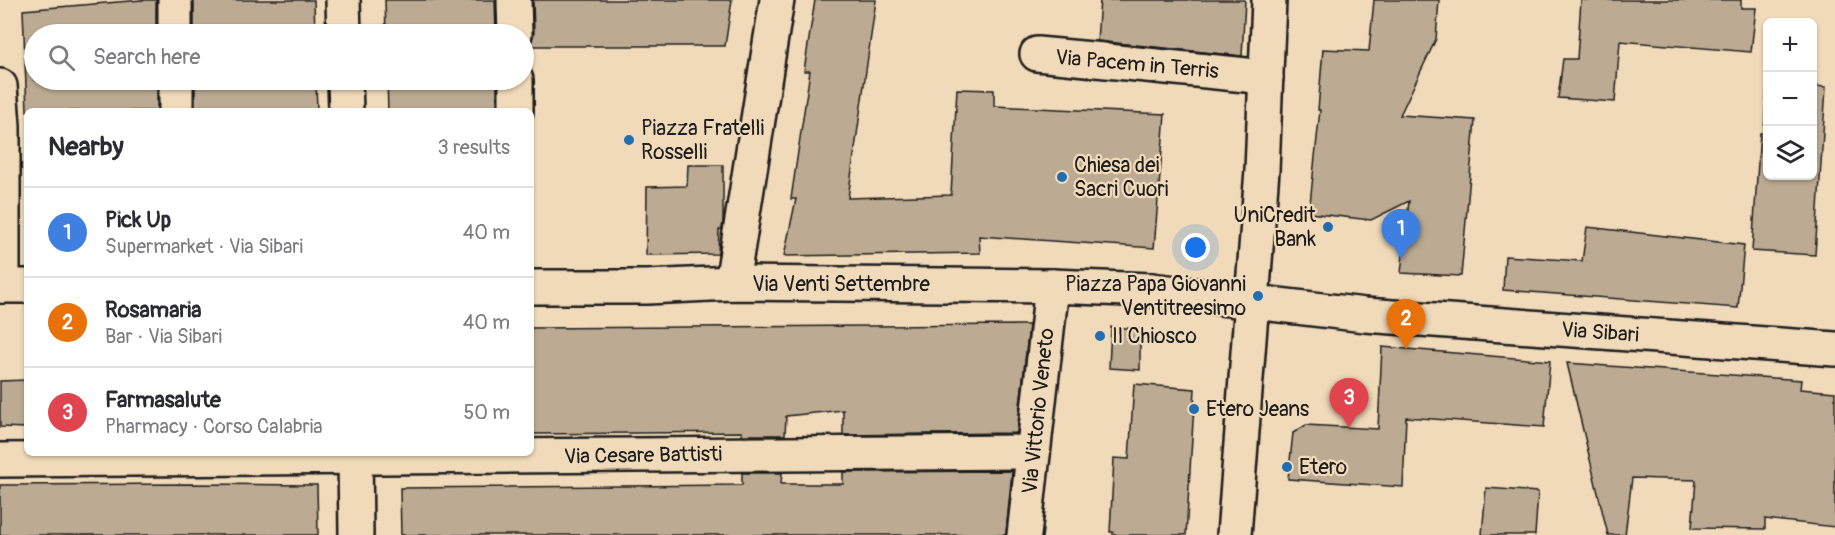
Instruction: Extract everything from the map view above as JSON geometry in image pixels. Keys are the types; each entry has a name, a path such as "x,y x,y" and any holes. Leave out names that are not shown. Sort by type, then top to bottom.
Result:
{"street":[{"path":"175,0 175,24"},
{"path":"343,0 344,24"},
{"path":"514,0 515,24"},
{"path":"732,283 777,0"},
{"path":"1234,535 1262,170 1269,0"},
{"name":"Via Pacem in Terris","path":"1103,60 1038,54 1266,77"},
{"path":"0,86 10,126 10,286"},
{"path":"176,90 176,108"},
{"path":"345,90 346,108"},
{"path":"516,90 516,108"},
{"name":"Via Venti Settembre","path":"534,287 647,287 732,283 1052,286 1151,290 1252,301"},
{"name":"Via Vittorio Veneto","path":"1024,535 1052,286"},
{"name":"Via Sibari","path":"1252,301 1365,315 1835,349"},
{"name":"Via Cesare Battisti","path":"534,454 1034,452"},
{"name":"Via Cesare Battisti","path":"0,460 284,456"},
{"path":"355,456 356,535"}],"building":[{"path":"156,0 156,24 24,24 24,35 23,10"},
{"path":"194,0 314,0 315,24 194,24"},
{"path":"385,0 495,0 496,24 386,24"},
{"path":"533,0 732,0 725,46 534,46"},
{"path":"815,0 876,0 848,198 951,195 957,89 994,90 994,106 1165,114 1154,248 979,236 980,253 784,256 796,199 791,199 810,71 804,71"},
{"path":"1100,0 1245,0 1242,56 1097,41"},
{"path":"1374,0 1439,0 1436,39 1400,115 1475,120 1461,276 1401,273 1409,201 1371,220 1309,213 1320,110 1318,110 1323,49 1369,51"},
{"path":"1581,0 1741,0 1741,8 1756,8 1751,52 1620,41 1615,102 1558,98 1563,59 1577,59"},
{"path":"1817,86 1826,87 1815,255 1752,251 1760,133 1763,133 1763,180 1817,180"},
{"path":"26,90 157,90 157,108 27,108"},
{"path":"195,90 316,90 317,108 195,108"},
{"path":"387,90 497,90 497,108 388,108"},
{"path":"688,165 723,165 723,222 722,229 719,230 718,254 646,255 647,187 687,186"},
{"path":"1587,227 1744,245 1738,308 1503,290 1505,256 1582,261"},
{"path":"1029,325 1017,433 843,435 843,410 786,416 785,435 742,435 742,432 534,434 534,328"},
{"path":"1111,327 1140,329 1140,370 1109,368"},
{"path":"1382,347 1550,361 1544,427 1406,417 1403,487 1288,479 1293,433 1306,425 1378,429"},
{"path":"1567,363 1801,380 1800,389 1835,392 1835,527 1765,519 1765,529 1692,528 1696,480 1632,478 1625,535 1608,535"},
{"path":"24,380 24,428 0,427 0,381"},
{"path":"1134,384 1195,389 1186,535 1113,535 1113,532 1110,532 1114,458 1129,459"},
{"path":"1012,471 1006,535 401,535 400,488 742,485 742,473 782,473 781,484 843,484 843,472"},
{"path":"0,485 317,485 318,535 0,535"},
{"path":"1486,488 1538,492 1535,535 1482,535"}],"place":[{"name":"Piazza Fratelli Rosselli","path":"629,140"},
{"name":"Chiesa dei Sacri Cuori","path":"1062,177"},
{"name":"UniCredit Bank","path":"1328,227"},
{"name":"Pick Up","path":"1401,259"},
{"name":"Piazza Papa Giovanni Ventitreesimo","path":"1258,296"},
{"name":"Il Chiosco","path":"1100,336"},
{"name":"Rosamaria","path":"1406,349"},
{"name":"Etero Jeans","path":"1194,409"},
{"name":"Farmasalute","path":"1349,428"},
{"name":"Etero","path":"1287,467"}]}
